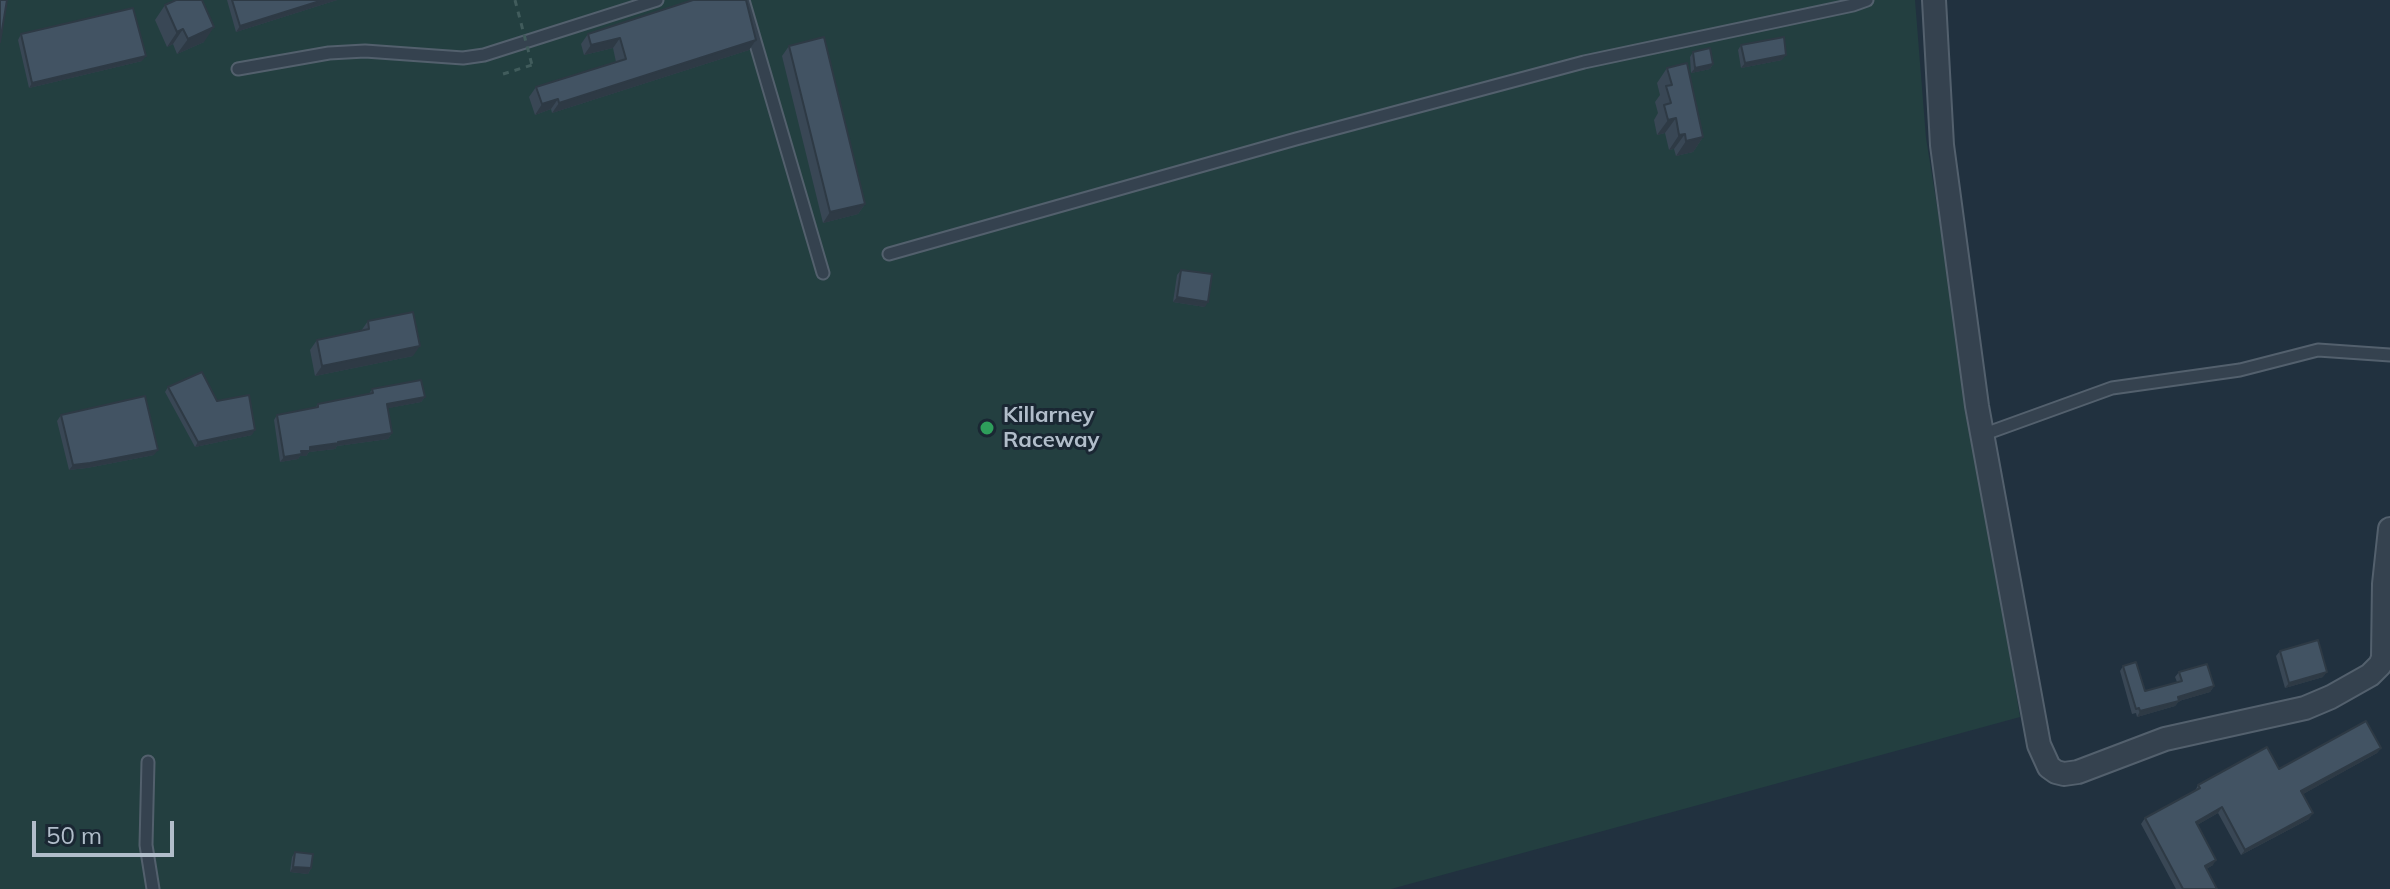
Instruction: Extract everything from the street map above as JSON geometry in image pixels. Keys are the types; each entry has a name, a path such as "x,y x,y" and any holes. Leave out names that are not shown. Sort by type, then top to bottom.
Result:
{"street":[{"path":"1934,0 1942,145 1982,435 2039,745 2049,767 2064,774 2078,772 2165,739 2305,708 2370,675 2380,665 2384,651 2381,634 2390,529"}],"lane":[{"path":"238,69 329,53 365,51 463,58 484,55 657,0"},
{"path":"743,0 823,273"},
{"path":"889,254 1584,62 1867,0"},
{"path":"1982,435 2112,388 2240,370 2318,350 2390,355"},
{"path":"148,762 146,845 153,889"}],"path":[{"path":"503,74 532,65 515,0"}],"green space":[{"name":"Killarney Raceway","path":"0,0 1915,0 1926,138 2020,717 1391,889 0,889"}],"building":[{"path":"0,0 7,0 0,42"},
{"path":"176,0 202,0 214,27 188,39 183,29 177,32 165,5"},
{"path":"232,0 323,0 240,26"},
{"path":"693,0 746,0 756,40 559,103 558,99 542,104 536,87 626,59 620,38 591,45 588,34"},
{"path":"133,8 146,56 32,83 21,34"},
{"path":"824,37 865,204 830,212 789,46"},
{"path":"1784,37 1786,55 1745,63 1741,45"},
{"path":"1710,48 1713,64 1695,68 1693,52"},
{"path":"1687,63 1703,137 1686,141 1685,134 1679,135 1676,118 1668,120 1664,105 1671,103 1666,86 1672,85 1667,68"},
{"path":"1181,270 1212,274 1208,302 1177,297"},
{"path":"413,312 420,346 322,366 317,340 369,329 368,321"},
{"path":"202,372 217,401 249,395 255,430 198,442 168,387"},
{"path":"421,380 425,397 387,404 392,433 310,447 310,451 284,457 277,415 373,393 372,389"},
{"path":"145,396 158,450 73,465 61,415"},
{"path":"2318,640 2327,672 2289,683 2280,651"},
{"path":"2136,662 2145,691 2182,681 2179,672 2207,664 2214,686 2178,697 2179,701 2140,711 2136,709 2123,666"},
{"path":"2366,721 2381,748 2301,791 2313,813 2245,850 2222,807 2196,822 2216,860 2205,866 2217,889 2183,889 2145,818 2267,747 2279,769"},
{"path":"295,852 313,854 311,868 293,867"}],"place":[{"name":"Killarney Raceway","path":"987,428"}]}
